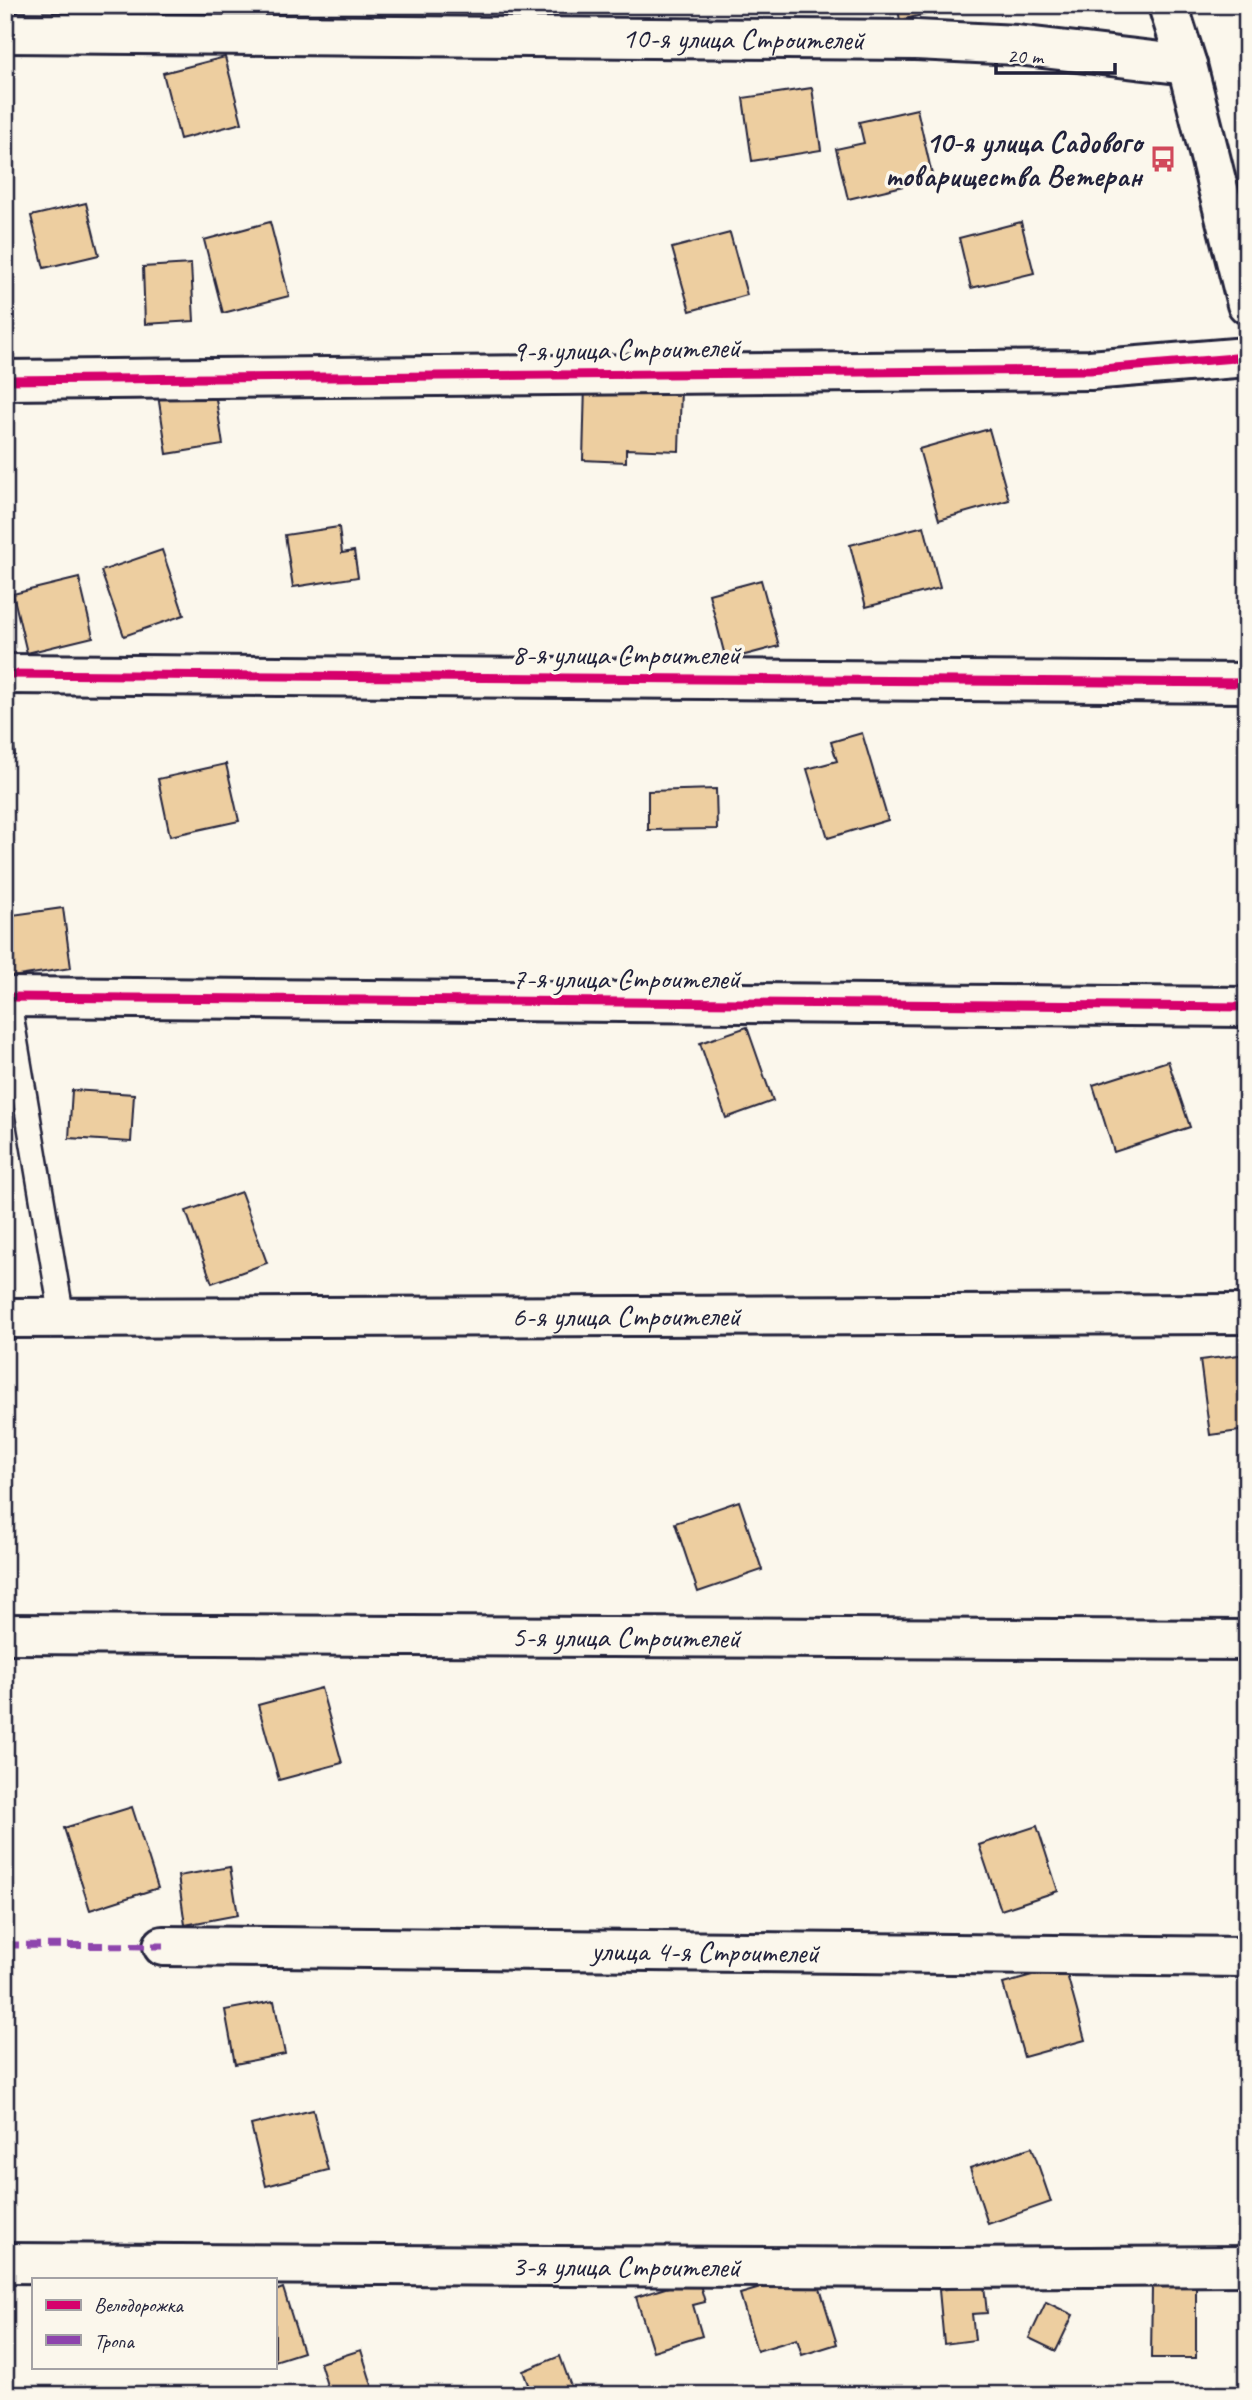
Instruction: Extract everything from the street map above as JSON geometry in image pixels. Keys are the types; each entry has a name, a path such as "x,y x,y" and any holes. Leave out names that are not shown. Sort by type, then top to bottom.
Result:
{"street":[{"path":"1168,5 1187,65 1247,304"},
{"name":"10-я улица Строителей","path":"5,33 916,40 1017,45 1187,65"},
{"name":"9-я улица Строителей","path":"5,380 1090,370 1247,357"},
{"name":"8-я улица Строителей","path":"5,674 1247,683"},
{"name":"7-я улица Строителей","path":"7,997 1247,1007"},
{"name":"6-я улица Строителей","path":"5,1318 1247,1314"},
{"name":"5-я улица Строителей","path":"5,1634 1247,1640"},
{"name":"улица 4-я Строителей","path":"163,1946 1247,1957"},
{"name":"3-я улица Строителей","path":"5,2263 929,2268 1247,2266"}],"lane":[{"path":"7,997 62,1317"}],"building":[{"path":"453,5 488,5 454,12"},
{"path":"897,5 961,5 962,6 900,20"},
{"path":"1247,32 1247,73 1237,35"},
{"path":"225,57 242,123 180,139 163,73"},
{"path":"812,88 821,150 752,161 743,98"},
{"path":"917,109 933,179 848,199 836,149 864,143 859,122"},
{"path":"86,203 99,255 44,268 31,216"},
{"path":"270,222 289,296 223,313 204,240"},
{"path":"1021,222 1034,273 971,288 959,238"},
{"path":"730,233 747,295 690,311 672,248"},
{"path":"191,264 194,321 145,324 143,267"},
{"path":"585,385 681,388 679,451 626,449 626,462 583,460"},
{"path":"214,386 223,445 167,454 158,395"},
{"path":"989,429 1009,500 939,520 919,449"},
{"path":"924,526 940,588 866,607 850,545"},
{"path":"339,527 342,553 354,551 358,577 293,587 285,535"},
{"path":"162,550 184,615 124,636 101,571"},
{"path":"79,578 93,637 27,653 13,594"},
{"path":"761,580 779,646 726,660 709,594"},
{"path":"9,700 15,755 5,756 5,701"},
{"path":"862,733 888,820 828,838 807,769 837,761 831,742"},
{"path":"226,764 239,821 170,836 158,779"},
{"path":"716,789 717,829 648,830 648,791"},
{"path":"63,908 71,968 5,978 5,916"},
{"path":"747,1027 773,1101 726,1118 700,1043"},
{"path":"1168,1061 1190,1127 1114,1152 1093,1085"},
{"path":"72,1090 134,1094 131,1142 69,1138"},
{"path":"241,1192 267,1263 212,1283 186,1211"},
{"path":"1247,1354 1247,1430 1210,1435 1200,1360"},
{"path":"739,1501 762,1570 698,1592 675,1523"},
{"path":"321,1688 342,1763 279,1780 258,1705"},
{"path":"132,1807 158,1888 90,1910 64,1828"},
{"path":"1037,1826 1058,1891 1001,1910 979,1845"},
{"path":"230,1867 238,1915 185,1925 178,1876"},
{"path":"1065,1967 1085,2040 1024,2057 1003,1984"},
{"path":"274,2001 285,2054 235,2064 225,2010"},
{"path":"313,2110 328,2170 266,2186 251,2125"},
{"path":"1032,2147 1051,2202 988,2224 970,2168"},
{"path":"815,2272 837,2344 802,2355 797,2339 757,2351 740,2294"},
{"path":"698,2278 705,2302 693,2305 702,2336 653,2351 636,2297"},
{"path":"984,2285 987,2313 972,2314 975,2340 944,2344 939,2290"},
{"path":"1152,2287 1196,2287 1196,2358 1151,2358"},
{"path":"283,2288 303,2352 276,2361 276,2291"},
{"path":"1046,2302 1073,2315 1056,2351 1029,2338"},
{"path":"361,2350 375,2395 330,2395 320,2363"},
{"path":"560,2356 574,2395 532,2395 523,2371"}],"marked path":[{"path":"5,1945 163,1946"}],"cycle path":[{"path":"5,380 1090,370 1247,357"},
{"path":"5,674 1247,683"},
{"path":"5,997 1247,1007"}],"place":[{"name":"10-я улица Садового товарищества Ветеран","path":"1163,159"}]}
